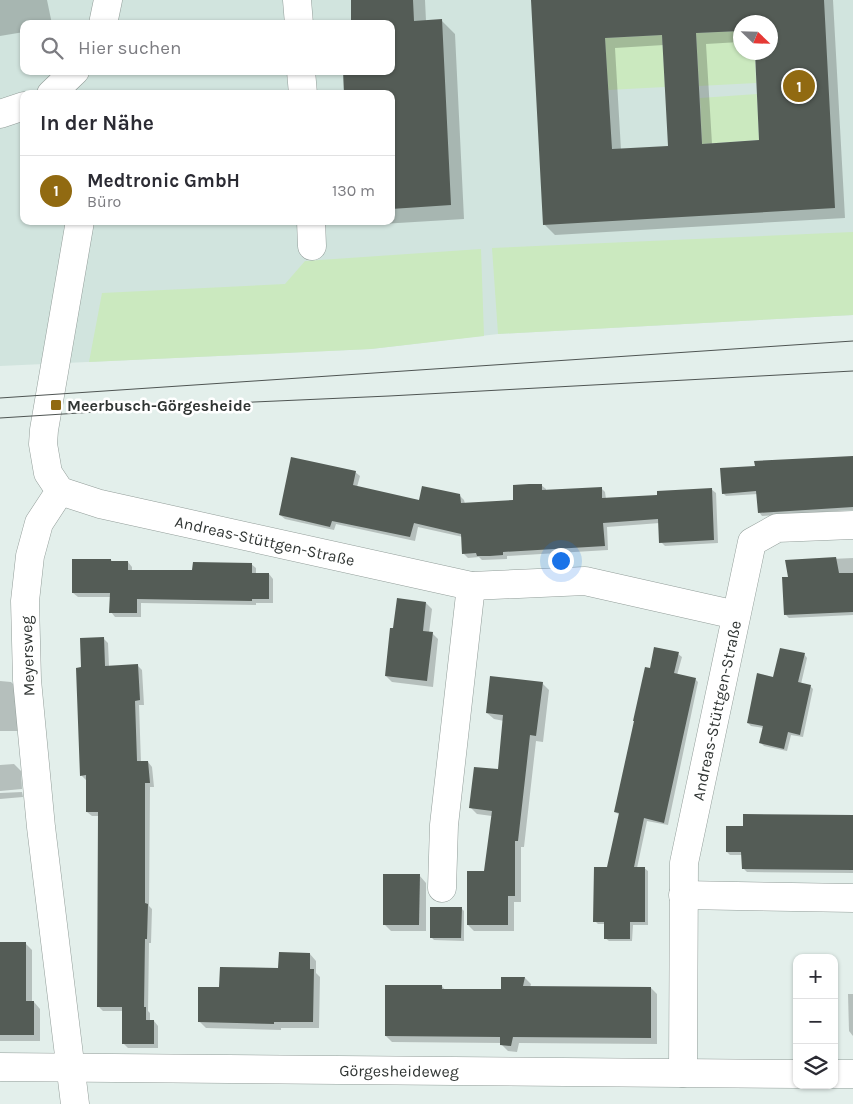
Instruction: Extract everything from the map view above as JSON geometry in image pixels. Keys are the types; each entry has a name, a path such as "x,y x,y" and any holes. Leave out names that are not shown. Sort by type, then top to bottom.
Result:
{"street":[{"path":"103,20 108,0"},
{"path":"297,0 298,20"},
{"path":"55,90 71,75"},
{"path":"301,75 303,90"},
{"path":"0,114 20,107"},
{"path":"60,491 48,473 43,444 73,234"},
{"name":"Andreas-Stüttgen-Straße","path":"60,491 100,504 471,586 585,581 736,615 684,863 683,1073"},
{"name":"Meyersweg","path":"60,491 39,523 30,556 25,601 27,680 40,818 76,1104"},
{"path":"736,615 752,542 777,528 853,525"},
{"path":"442,888 444,824 471,586"},
{"path":"684,895 853,898"},
{"name":"Görgesheideweg","path":"0,1067 793,1074"},
{"path":"838,1074 853,1074"}],"shaded area":[{"path":"0,0 853,0 853,315 498,334 371,349 0,366"}],"green space":[{"path":"733,31 733,60 755,60 756,83 699,86 696,33"},
{"path":"662,35 665,87 608,90 605,38"},
{"path":"757,94 759,140 702,144 700,98"},
{"path":"853,232 853,315 498,334 492,248"},
{"path":"481,249 484,336 371,349 89,362 102,293 285,284 305,261"}],"building":[{"path":"351,0 413,0 414,21 442,19 451,205 395,209 395,90 344,90 343,75 395,75 395,20 351,20"},
{"path":"531,0 824,0 835,208 543,225","holes":["733,15 778,15 778,60 755,60 759,140 702,144 696,33 733,31","662,35 668,146 612,149 605,38"]},
{"path":"853,456 853,507 758,513 756,491 722,494 720,468 755,466 754,461"},
{"path":"291,457 356,471 353,485 419,500 422,486 460,494 461,503 513,500 513,485 529,484 542,484 542,490 602,487 602,498 657,495 657,491 712,488 714,540 659,543 658,519 603,523 605,546 503,552 503,555 490,556 477,556 476,553 462,554 461,534 414,523 410,537 332,521 330,527 279,515"},
{"path":"836,557 839,573 853,573 853,612 784,615 782,577 788,577 785,560"},
{"path":"72,559 128,561 128,570 192,570 193,562 252,563 252,573 269,573 269,599 252,599 252,601 137,599 137,613 109,613 110,593 72,593"},
{"path":"397,598 426,602 423,631 433,632 427,681 385,676 390,628 393,628"},
{"path":"104,637 105,666 138,664 140,700 135,701 137,761 148,761 150,783 145,783 145,903 148,904 147,939 145,939 144,1007 146,1007 146,1020 154,1020 154,1044 122,1044 122,1007 97,1007 98,812 86,812 86,775 80,776 76,668 81,667 80,638"},
{"path":"654,647 679,652 674,673 696,678 664,823 644,818 634,867 645,867 645,922 630,922 630,939 604,939 604,922 593,922 594,867 607,867 619,813 614,812 633,721 645,667 650,668"},
{"path":"780,648 805,653 798,682 811,685 800,735 788,732 784,749 759,743 763,726 747,723 757,673 773,677"},
{"path":"490,676 543,682 536,736 530,735 518,841 515,841 515,896 508,896 508,925 467,925 467,871 484,871 492,811 469,808 474,767 498,769 503,715 486,713"},
{"path":"743,814 853,815 853,870 742,869 741,852 726,852 726,826 743,826"},
{"path":"383,874 420,874 419,925 383,925"},
{"path":"430,907 462,907 461,938 430,938"},
{"path":"0,942 26,942 26,1001 34,1001 34,1035 0,1035"},
{"path":"279,952 310,953 310,969 314,969 313,1022 274,1022 274,1024 198,1022 198,987 219,987 220,967 278,968"},
{"path":"501,977 525,977 523,986 651,987 651,1038 513,1037 511,1046 500,1045 500,1037 385,1036 385,985 442,985 442,989 501,989"}],"tram line":[{"path":"0,398 853,341"},
{"path":"0,418 254,402 853,371"}],"place":[{"name":"Medtronic GmbH","path":"799,86"},
{"name":"Meerbusch-Görgesheide","path":"56,405"}]}
